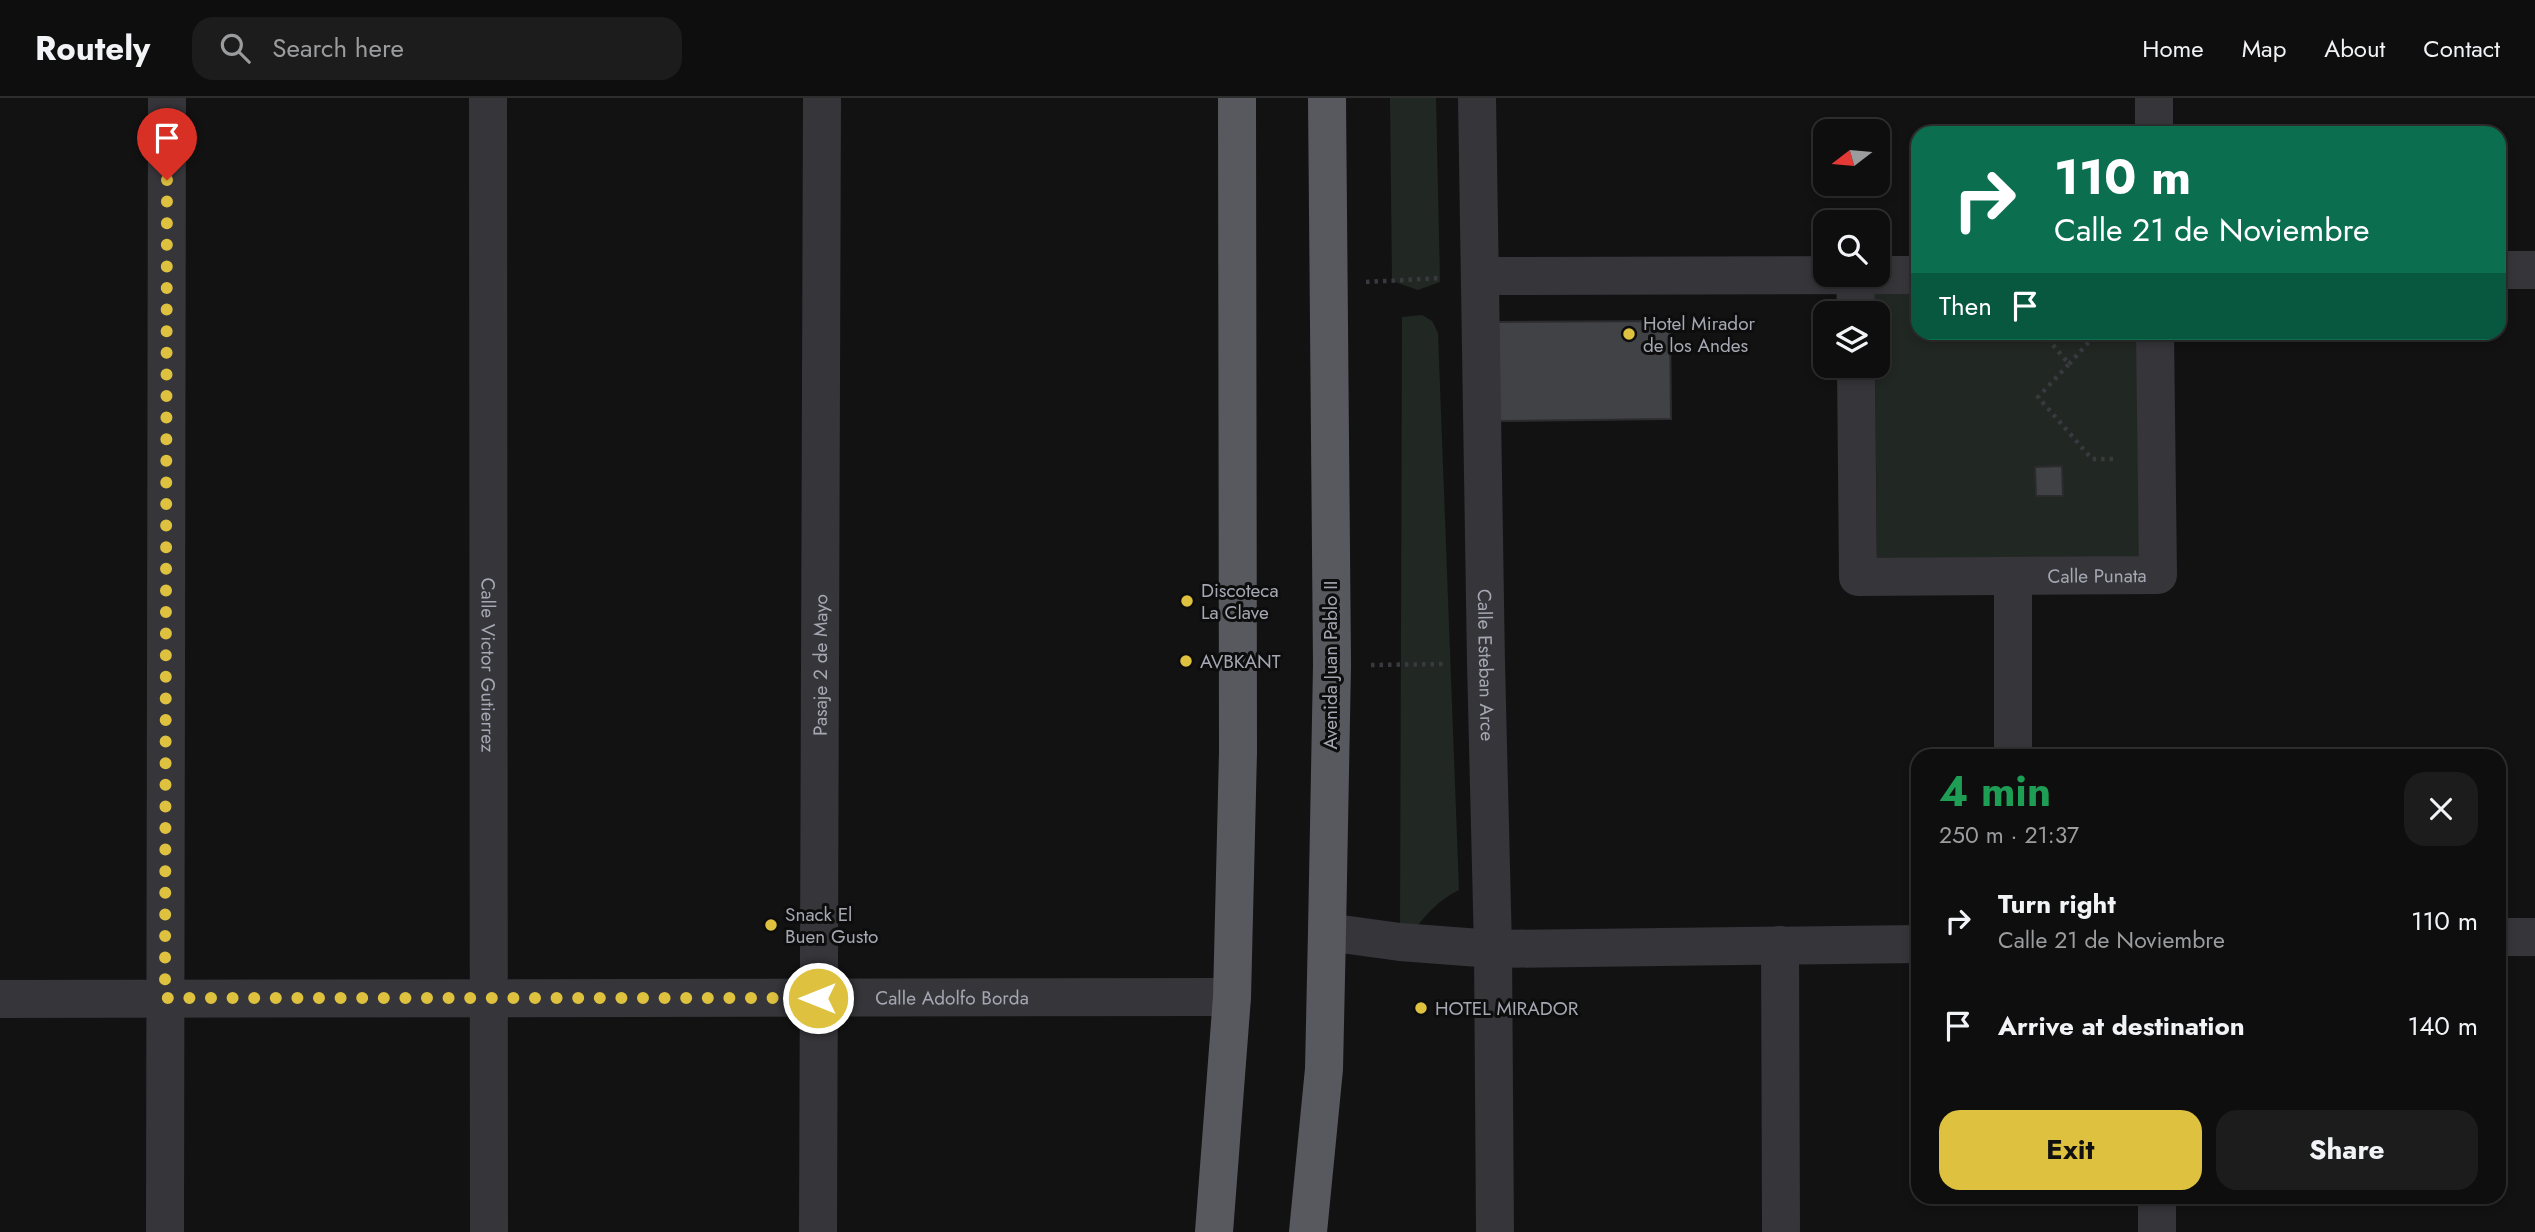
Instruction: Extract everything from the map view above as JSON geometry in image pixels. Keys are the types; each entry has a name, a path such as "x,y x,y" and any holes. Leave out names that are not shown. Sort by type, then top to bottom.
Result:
{"highway":[{"path":"1214,1232 1232,997 1238,752 1237,98"},
{"name":"Avenida Juan Pablo II","path":"1308,1232 1324,1069 1332,665 1327,98"}],"street":[{"path":"165,1232 167,98"},
{"name":"Calle Victor Gutierrez","path":"488,98 489,1232"},
{"name":"Pasaje 2 de Mayo","path":"818,1232 822,98"},
{"name":"Calle Esteban Arce","path":"1477,98 1493,949 1495,1232"},
{"path":"2154,98 2154,126"},
{"path":"2506,270 2535,270"},
{"path":"1890,275 1911,275"},
{"path":"1481,276 1813,276"},
{"name":"Calle Punata","path":"2013,577 2158,575 2155,340"},
{"path":"1856,378 1858,577 2013,577 2013,749"},
{"path":"1327,932 1400,942 1493,949 1911,944"},
{"path":"2506,937 2535,937"},
{"path":"1780,945 1781,1232"},
{"name":"Calle Adolfo Borda","path":"0,999 1232,997"},
{"path":"2157,1204 2157,1232"}],"path":[{"path":"1327,284 1481,276"},
{"path":"2049,340 2069,364"},
{"path":"2091,340 2038,397 2092,459 2120,459"},
{"path":"1332,665 1486,663"}],"shaded area":[{"path":"1390,98 1436,98 1440,282 1418,290 1392,281"},
{"path":"1911,290 1911,340 2149,340 2152,558 1877,561 1875,378 1890,378 1890,301 1874,301 1874,291"},
{"path":"1422,315 1432,321 1438,333 1459,890 1434,907 1415,929 1400,927 1402,317"}],"building":[{"path":"1670,321 1671,419 1499,421 1498,322"},
{"path":"2062,466 2063,496 2036,496 2035,467"}],"place":[{"name":"Hotel Mirador de los Andes","path":"1629,334"},
{"name":"Discoteca La Clave","path":"1187,601"},
{"name":"AVBKANT","path":"1186,661"},
{"name":"Snack El Buen Gusto","path":"771,925"},
{"name":"HOTEL MIRADOR","path":"1421,1008"}],"route":[{"path":"167,180 165,998 818,998"}]}
